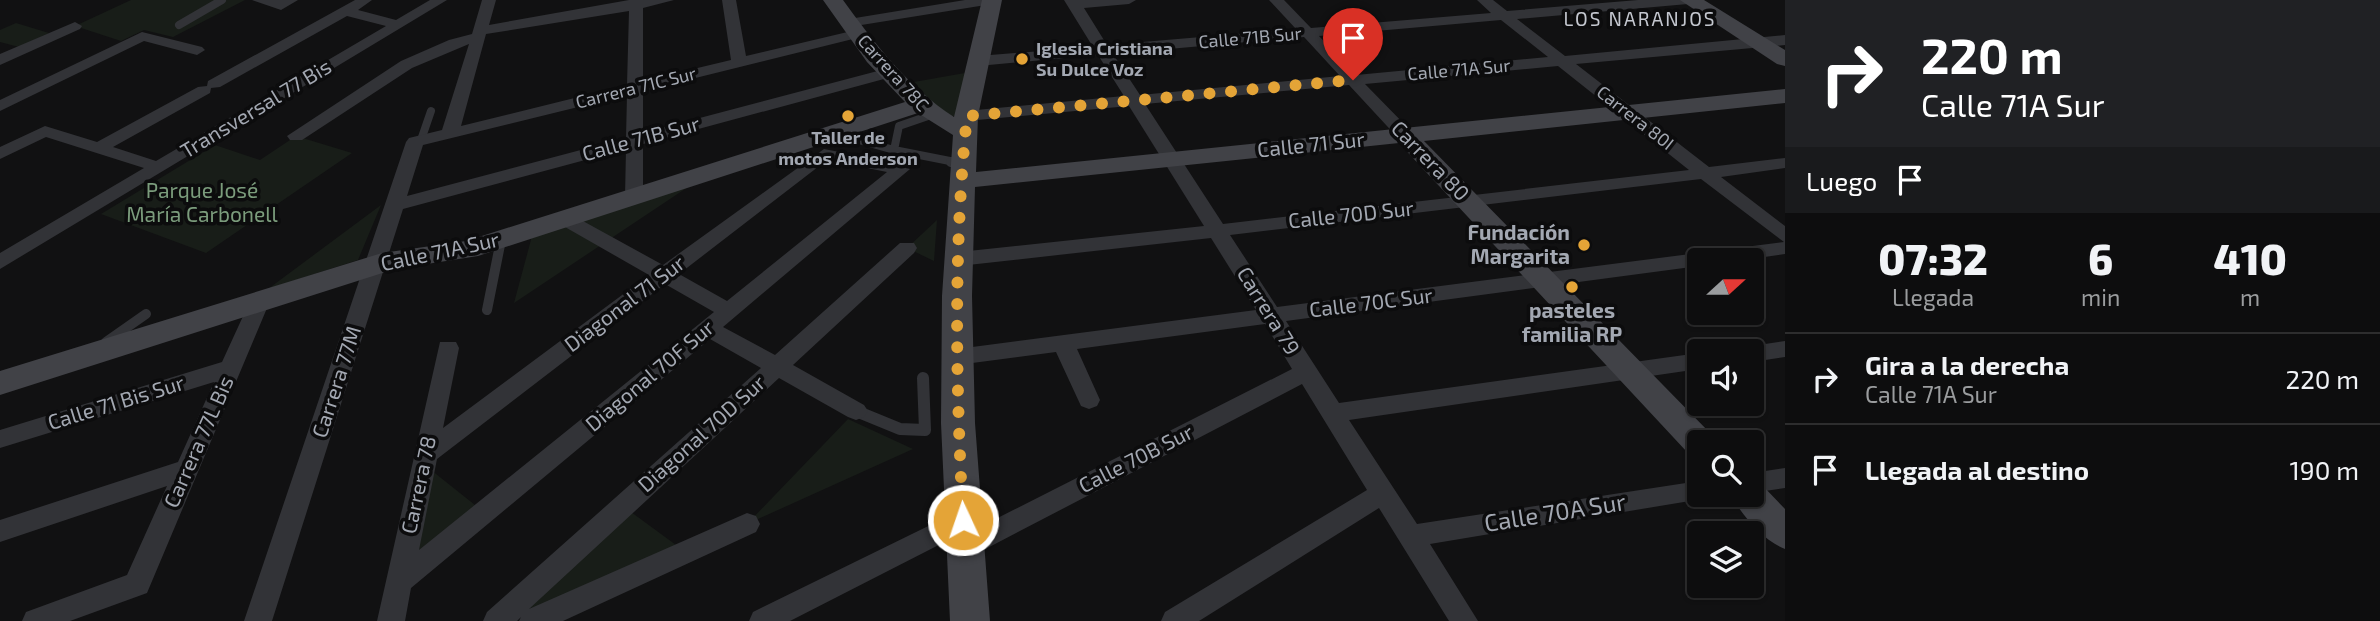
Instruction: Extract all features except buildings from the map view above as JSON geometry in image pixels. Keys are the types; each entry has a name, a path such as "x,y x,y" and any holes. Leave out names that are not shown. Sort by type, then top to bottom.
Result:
{"street":[{"path":"259,0 286,3"},
{"path":"328,0 355,6 398,25"},
{"name":"Transversal 77 Bis","path":"0,261 440,0"},
{"path":"450,133 489,0"},
{"path":"296,136 416,61 454,42 479,34 636,3 667,0"},
{"path":"729,0 739,62"},
{"name":"Carrera 78C","path":"833,0 889,73 925,110 966,124"},
{"path":"970,621 957,400 962,172 966,124 992,0"},
{"name":"Carrera 71C Sur","path":"418,141 739,62 853,28 992,0"},
{"path":"1073,2 1129,0"},
{"name":"Carrera 80","path":"1276,0 1687,430"},
{"name":"Carrera 80I","path":"1484,0 1785,236"},
{"path":"1689,0 1785,59"},
{"name":"Calle 71B Sur","path":"978,61 1689,0"},
{"name":"Carrera 79","path":"1073,2 1464,621"},
{"path":"634,197 636,3"},
{"path":"99,148 355,6"},
{"path":"0,60 75,26"},
{"path":"0,106 143,36 197,50"},
{"name":"Calle 71A Sur","path":"966,124 1135,100 1785,40"},
{"name":"Calle 71B Sur","path":"394,205 889,73"},
{"name":"Calle 71 Sur","path":"962,172 1172,159 1785,96"},
{"name":"Calle 71A Sur","path":"0,383 376,264 468,250 634,197 829,144 925,110"},
{"path":"0,154 45,131 149,164"},
{"name":"Carrera 77M","path":"258,621 394,205 418,141"},
{"path":"829,144 897,159"},
{"name":"Diagonal 71 Sur","path":"426,454 664,275 829,144"},
{"name":"Diagonal 70F Sur","path":"398,583 729,311 897,159"},
{"name":"Calle 70D Sur","path":"959,259 1470,202 1785,163"},
{"path":"565,219 729,311"},
{"name":"Diagonal 70D Sur","path":"498,621 907,248"},
{"name":"Calle 70C Sur","path":"957,357 1785,248"},
{"name":"Carrera 77L Bis","path":"36,621 137,584 260,301"},
{"path":"708,328 856,411"},
{"path":"1063,343 1089,400"},
{"name":"Carrera 78","path":"391,621 447,348"},
{"path":"1764,352 1785,349"},
{"path":"1333,413 1687,363"},
{"name":"Calle 71 Bis Sur","path":"0,439 231,368"},
{"name":"Calle 70B Sur","path":"763,621 964,534 1306,372"},
{"path":"0,531 187,469"},
{"path":"1764,481 1785,478"},
{"path":"1175,621 1383,493"},
{"name":"Calle 70A Sur","path":"1411,536 1687,493"},
{"path":"1760,507 1785,533"},
{"path":"533,621 747,524"}],"lane":[{"path":"179,25 222,0"},
{"path":"925,110 900,126 897,159 962,172"},
{"path":"418,141 431,111"},
{"path":"487,310 501,240"},
{"path":"87,356 146,314"},
{"path":"856,411 900,429 925,430 923,378"},
{"path":"924,398 957,400"}],"green space":[{"path":"131,0 245,0 173,37 144,30 121,41 75,26"},
{"path":"16,23 49,33 19,47 0,42 0,30"},
{"path":"965,73 958,116 943,116 908,83"},
{"name":"Parque José María Carbonell","path":"296,136 352,153 206,253 101,214 215,145 260,160"},
{"path":"688,187 514,303 532,236"},
{"path":"381,205 358,260 268,289"},
{"path":"937,220 934,261 907,248"},
{"path":"848,419 913,449 747,524"},
{"path":"431,470 480,509 408,567"},
{"path":"631,512 676,545 506,621"}],"place":[{"name":"Iglesia Cristiana Su Dulce Voz","path":"1022,59"},
{"name":"Taller de motos Anderson","path":"848,116"},
{"name":"Fundación Margarita","path":"1584,245"},
{"name":"pasteles familia RP","path":"1572,287"}],"district":[{"name":"LOS NARANJOS","path":"1640,19"}],"route":[{"path":"963,520 958,423 957,296 967,116 1353,80"}]}
